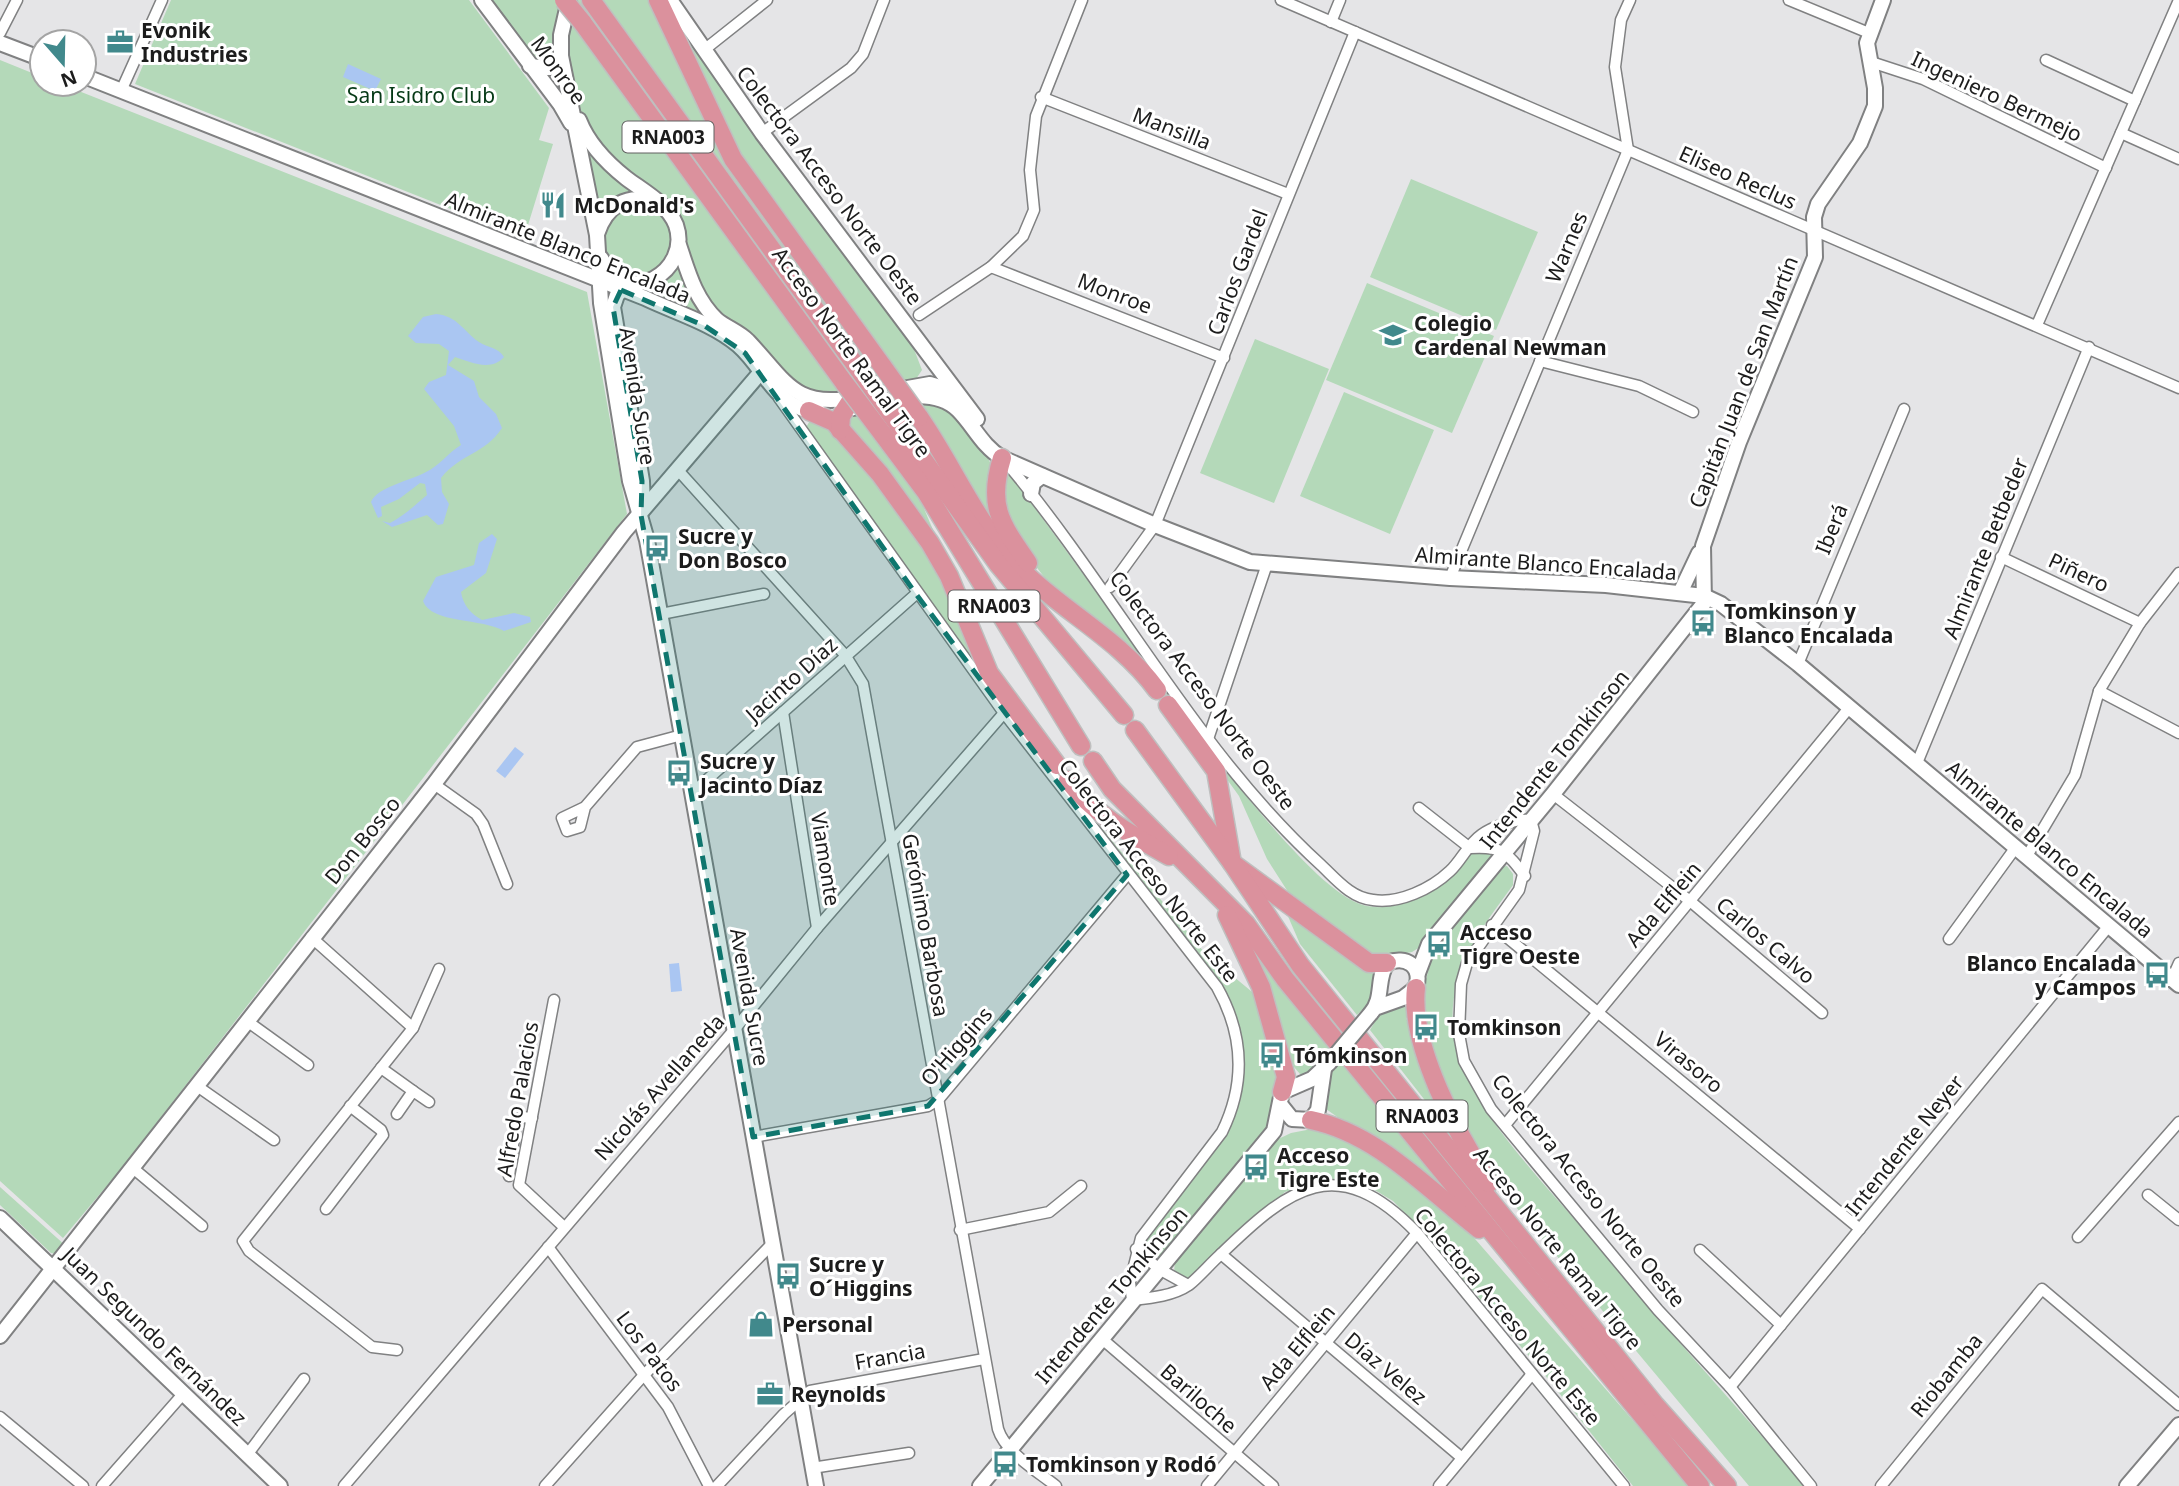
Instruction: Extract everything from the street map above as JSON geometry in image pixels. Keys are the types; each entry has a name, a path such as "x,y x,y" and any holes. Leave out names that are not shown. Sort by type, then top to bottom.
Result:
{"highway":[{"name":"Acceso Norte Ramal Tigre","path":"566,0 848,397 889,428 1124,715"},
{"path":"658,0 733,159 919,416 1004,551 1054,596 1119,648 1157,690"},
{"name":"Acceso Norte Ramal Tigre","path":"592,1 862,374 926,492 1081,746"},
{"path":"840,430 848,397"},
{"path":"809,411 824,416 840,430 880,474 930,543 948,576 989,673 1057,765"},
{"path":"1002,458 994,486 996,507 1018,550 1054,596"},
{"path":"1168,705 1216,771 1232,863 1368,963 1396,961"},
{"name":"Acceso Norte Ramal Tigre","path":"1135,730 1232,863 1300,965 1656,1405 1727,1486"},
{"name":"Acceso Norte Ramal Tigre","path":"1093,761 1112,789 1246,924 1285,979 1700,1486"},
{"path":"1068,780 1084,802 1110,823 1187,866"},
{"path":"1211,888 1239,936 1261,987 1286,1077 1281,1098"},
{"path":"1417,980 1414,1011 1444,1101 1469,1153 1544,1268"},
{"path":"1305,1121 1338,1127 1388,1156 1507,1252"}],"street":[{"path":"0,33 17,0"},
{"path":"121,91 162,0"},
{"name":"Monroe","path":"482,0 560,104 576,132"},
{"path":"566,0 561,56 599,251 606,268 623,285 647,281 666,270 679,244 675,223 660,204 602,155 580,124 571,99"},
{"name":"Colectora Acceso Norte Oeste","path":"670,0 762,133 957,393"},
{"path":"704,50 767,0"},
{"path":"762,133 851,68 863,54 884,0"},
{"path":"919,315 991,267 1023,236 1034,210 1030,170 1041,97 1082,0"},
{"name":"Eliseo Reclus","path":"1281,0 2179,388"},
{"path":"1331,22 1340,0"},
{"path":"1628,150 1615,67 1621,20 1630,0"},
{"path":"1788,0 1869,33"},
{"name":"Capitán Juan de San Martín","path":"1680,593 1703,545 1739,442 1815,257 1814,218 1818,204 1860,143 1875,106 1867,43 1883,0"},
{"path":"2037,325 2179,0"},
{"name":"Carlos Gardel","path":"1155,525 1355,32"},
{"path":"0,43 28,54"},
{"path":"530,66 548,68 561,56"},
{"path":"2046,60 2135,101"},
{"name":"Ingeniero Bermejo","path":"1871,62 1923,79 2106,168"},
{"name":"Almirante Blanco Encalada","path":"98,82 601,281 623,285 726,337 745,353 776,395 809,411 848,397 930,384 957,393"},
{"name":"Mansilla","path":"1041,97 1288,194"},
{"path":"2121,133 2179,159"},
{"name":"Warnes","path":"1450,578 1628,150"},
{"path":"597,235 606,213 619,202 630,198 660,204"},
{"name":"Almirante Blanco Encalada","path":"679,244 694,288 706,308 748,342 782,382 810,400 917,396 947,402 958,410 989,450 1002,458 1235,558 1267,564 1450,578 1606,585 1704,596 1721,604 1798,664 2176,982"},
{"name":"Avenida Sucre","path":"599,251 630,481 641,516 661,614 771,1245 816,1486"},
{"name":"Monroe","path":"991,267 1224,358"},
{"name":"Avenida Sucre","path":"623,285 613,307 642,481 641,516"},
{"name":"Almirante Betbeder","path":"1917,763 2089,347"},
{"path":"917,396 930,384 931,357"},
{"path":"1540,361 1639,386 1693,412"},
{"name":"Don Bosco","path":"0,1336 134,1169 433,784 624,531 641,516 677,469 760,373"},
{"path":"957,393 1002,458"},
{"name":"Colectora Acceso Norte Este","path":"776,395 916,594 1127,875 1217,987 1229,1008 1241,1059 1237,1096 1222,1132 1140,1238 1130,1282 1132,1300 1156,1297 1188,1285 1272,1207 1310,1187 1348,1187 1370,1194 1390,1205 1417,1233 1624,1486"},
{"name":"Iberá","path":"1798,664 1904,409"},
{"name":"Colectora Acceso Norte Oeste","path":"1002,458 1208,738 1275,824 1341,884 1364,899 1398,899 1432,885 1450,872 1480,835 1518,820 1531,820 1534,831 1525,876 1519,890 1492,925 1464,974 1458,1006 1464,1061 1478,1091 1505,1125 1658,1310 1730,1387 1811,1486"},
{"name":"Gerónimo Barbosa","path":"677,469 845,656 863,684 984,1359 1000,1438 1011,1448"},
{"path":"1031,494 1033,483 1042,475"},
{"path":"1110,587 1155,525"},
{"name":"Capitán Juan de San Martín","path":"1703,545 1704,596"},
{"name":"Piñero","path":"2001,557 2140,623"},
{"path":"1208,738 1267,564"},
{"path":"1949,939 2021,851 2075,775 2099,691 2140,623 2179,573"},
{"path":"661,614 764,594"},
{"name":"Jacinto Díaz","path":"692,793 916,594"},
{"name":"Intendente Tomkinson","path":"1417,980 1429,944 1694,619 1704,603 1704,596"},
{"path":"2099,691 2179,733"},
{"name":"Ada Elflein","path":"1505,1125 1849,708"},
{"name":"Viamonte","path":"783,712 817,928"},
{"name":"Nicolás Avellaneda","path":"344,1486 734,1030 817,928 1004,713"},
{"path":"585,807 637,747 682,735"},
{"path":"433,784 475,814 483,824 507,884"},
{"name":"Carlos Calvo","path":"1553,794 1690,901 1822,1013"},
{"path":"1419,808 1470,848 1487,847 1506,851 1525,876"},
{"name":"O'Higgins","path":"753,1137 928,1106 938,1100 1127,875"},
{"name":"Virasoro","path":"1492,925 1860,1229"},
{"name":"Intendente Neyer","path":"1730,1387 2108,927"},
{"path":"312,937 413,1028"},
{"name":"Intendente Tomkinson","path":"1396,961 1429,944"},
{"path":"1305,1121 1287,1116 1281,1098 1312,1079 1327,1066 1373,1011 1380,995 1382,970 1396,961 1412,963 1417,980 1403,998 1373,1011"},
{"path":"2176,982 2179,963"},
{"path":"397,1350 372,1347 243,1245 246,1236 413,1028 439,969"},
{"name":"Alfredo Palacios","path":"554,1000 519,1185 564,1227"},
{"path":"247,1021 308,1065"},
{"path":"1274,1131 1305,1121 1318,1110 1327,1066"},
{"path":"381,1068 429,1101"},
{"path":"197,1086 274,1140"},
{"path":"397,1114 413,1091"},
{"name":"Intendente Tomkinson","path":"980,1486 1274,1131 1281,1098"},
{"path":"326,1209 383,1135 350,1106"},
{"path":"509,1176 516,1122 521,1117 533,1118"},
{"path":"2078,1237 2179,1122"},
{"path":"134,1169 202,1226"},
{"path":"961,1230 1049,1212 1081,1186"},
{"path":"2148,1195 2179,1220"},
{"name":"Juan Segundo Fernández","path":"0,1218 280,1486"},
{"name":"Ada Elflein","path":"1207,1486 1417,1233"},
{"path":"545,1486 643,1376 771,1245"},
{"name":"Los Patos","path":"548,1247 668,1407 709,1486"},
{"path":"1136,1249 1159,1269 1188,1285"},
{"path":"1700,1250 1781,1325"},
{"name":"Díaz Velez","path":"1221,1254 1462,1458"},
{"name":"Riobamba","path":"1881,1486 2042,1289 2179,1405"},
{"name":"Bariloche","path":"1101,1338 1273,1486"},
{"name":"Francia","path":"717,1486 799,1399 810,1391 984,1359"},
{"path":"1439,1486 1531,1374"},
{"path":"247,1455 304,1379"},
{"path":"102,1486 183,1394"},
{"path":"0,1417 83,1486"},
{"path":"2127,1486 2179,1425"},
{"path":"1011,1448 1056,1486"},
{"path":"812,1468 909,1453"}],"highlighted area":[{"path":"621,290 705,326 745,353 916,594 1127,875 928,1106 753,1137 641,515 642,481 613,307"}],"green space":[{"name":"San Isidro Club","path":"171,0 469,0 549,108 539,140 553,144 524,238 135,84"},
{"path":"484,0 561,0 554,47 549,57 535,62"},
{"path":"571,0 590,0 899,435 892,437 849,397 805,396 711,307 673,212 599,147 583,120 566,52"},
{"path":"601,0 650,0 701,109 895,387 881,391"},
{"path":"670,11 859,275 912,344 922,370 914,382 906,384 743,165"},
{"path":"0,60 28,71 28,98 96,98 587,292 627,514 121,1169 63,1238 0,1181"},
{"path":"583,136 642,194 617,199 596,214"},
{"path":"1411,179 1538,232 1496,330 1370,277"},
{"path":"638,204 658,210 668,220 674,240 668,260 658,270 638,276 618,270 608,260 602,240 608,220 618,210"},
{"path":"680,256 711,320 637,288"},
{"path":"1367,283 1494,336 1452,433 1326,380"},
{"path":"1255,339 1329,369 1274,503 1200,473"},
{"path":"1344,392 1434,430 1390,534 1300,496"},
{"path":"921,401 954,411 989,460 992,467 986,492 1000,540 921,404 910,406 983,530 892,405"},
{"path":"859,410 917,492 939,544 842,421"},
{"path":"811,419 833,431 925,547 1037,744 1077,798 1204,952 1257,996 1280,1075 1275,1119 1169,1249 1158,1257 1144,1250 1145,1236 1228,1125 1242,1069 1230,1005 1215,975 1060,782 805,429"},
{"path":"1010,474 1242,791 1298,856 1332,887 1363,905 1396,905 1421,893 1480,841 1496,852 1425,944 1412,952 1376,959 1290,895 1267,859 1239,796 1150,672 1051,586 1028,556 1012,529 1000,479"},
{"path":"1507,866 1513,874 1513,885 1477,937 1455,990 1453,1033 1459,1059 1472,1087 1489,1115 1532,1171 1805,1486 1749,1486 1495,1182 1448,1099 1425,1027 1425,983 1434,950 1499,867"},
{"path":"1287,914 1376,972 1370,1002 1357,1015 1300,944"},
{"path":"1249,942 1446,1190 1444,1192 1326,1109 1325,1086 1336,1067 1327,1055 1307,1075 1300,1074 1294,1067"},
{"path":"1406,1001 1406,1018 1463,1149 1370,1030 1383,1008"},
{"path":"1322,1127 1382,1159 1419,1187 1469,1232 1690,1486 1633,1486 1540,1369 1421,1230 1393,1201 1368,1186 1327,1182 1285,1192 1192,1277 1185,1280 1174,1273 1175,1260 1270,1143 1291,1133"},
{"path":"0,1187 66,1246 56,1254 51,1253 0,1205"}],"water":[{"path":"348,64 381,79 375,91 343,77"},
{"path":"436,314 455,321 479,342 496,349 504,357 499,362 487,365 455,357 448,365 474,381 479,397 496,414 502,428 488,444 456,463 441,478 442,492 449,504 443,524 438,525 427,515 392,527 382,521 390,523 418,503 427,495 425,484 420,483 399,499 381,507 382,516 378,518 371,502 375,497 387,488 431,469 461,445 454,426 424,389 429,382 446,375 449,351 439,344 416,343 408,336 423,317"},
{"path":"492,534 497,539 486,573 461,592 464,601 471,612 482,620 514,613 530,617 531,622 504,631 436,614 428,608 423,601 436,577 474,565 479,543"},
{"path":"515,747 524,754 505,778 496,771"},
{"path":"679,963 682,991 671,992 669,964"}],"place":[{"name":"Evonik Industries","path":"120,42"},
{"name":"McDonald's","path":"553,205"},
{"name":"Colegio Cardenal Newman","path":"1393,335"},
{"name":"Sucre y Don Bosco","path":"657,548"},
{"name":"Tomkinson y Blanco Encalada","path":"1703,623"},
{"name":"Sucre y Jacinto Díaz","path":"679,773"},
{"name":"Acceso Tigre Oeste","path":"1439,944"},
{"name":"Blanco Encalada y Campos","path":"2157,975"},
{"name":"Tomkinson","path":"1426,1027"},
{"name":"Tómkinson","path":"1272,1055"},
{"name":"Acceso Tigre Este","path":"1256,1167"},
{"name":"Sucre y O´Higgins","path":"788,1276"},
{"name":"Personal","path":"761,1324"},
{"name":"Reynolds","path":"770,1394"},
{"name":"Tomkinson y Rodó","path":"1005,1464"}]}
